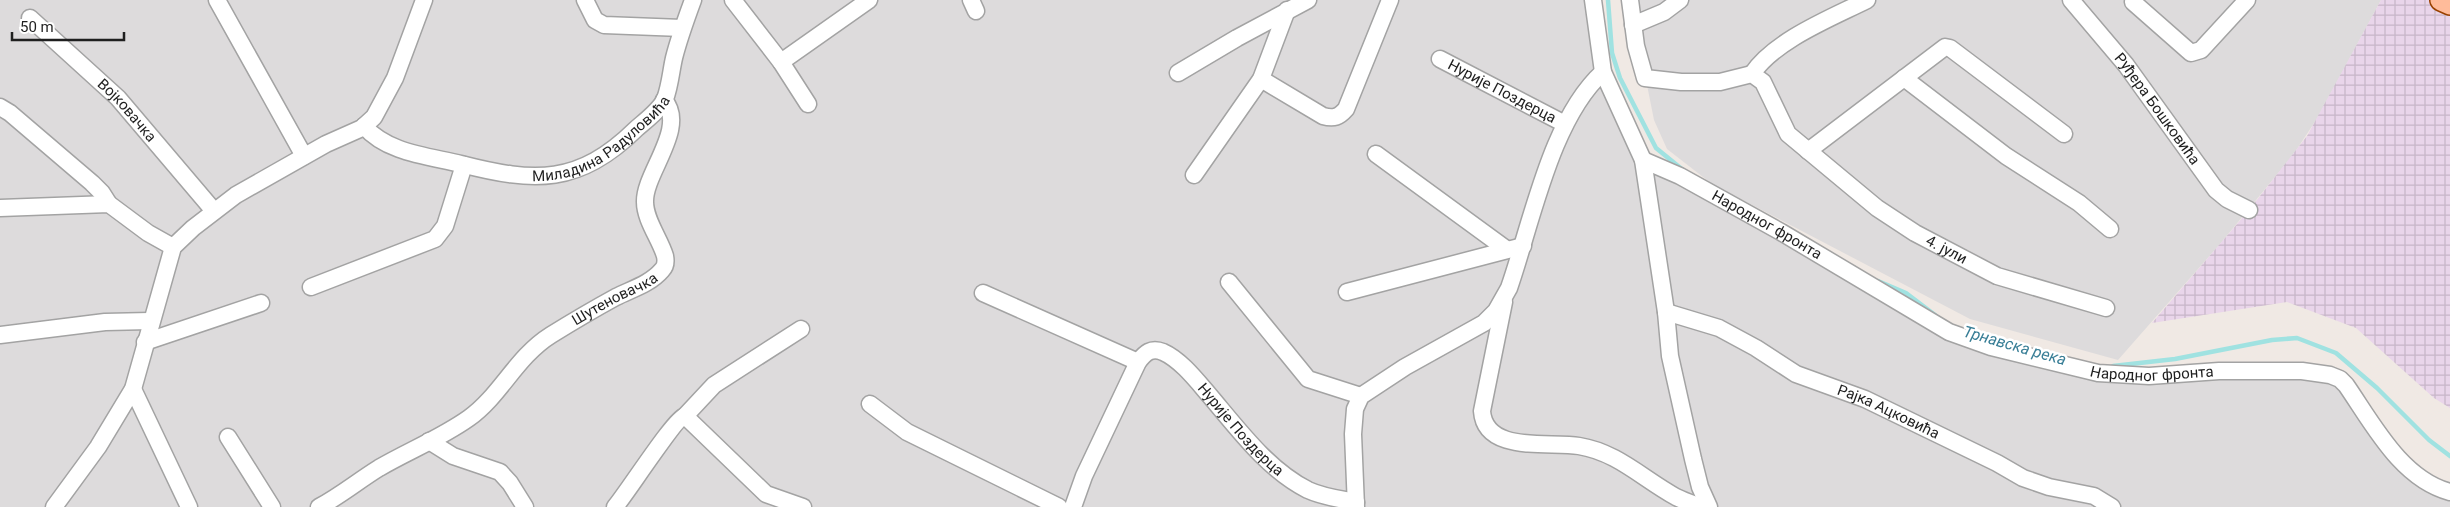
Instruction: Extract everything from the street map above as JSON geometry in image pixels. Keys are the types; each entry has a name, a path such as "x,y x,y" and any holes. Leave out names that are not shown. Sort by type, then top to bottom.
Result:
{"street":[{"path":"217,0 304,156"},
{"path":"54,507 98,447 132,389 150,321 173,247 214,211 263,179 364,126 374,117 387,96 424,0"},
{"path":"585,0 595,20 604,25 682,28"},
{"name":"Миладина Радуловића","path":"364,126 375,138 392,147 464,165 533,176 553,176 570,173 600,158 616,147 664,100 682,28 693,0"},
{"path":"733,0 781,62 808,104"},
{"path":"781,62 869,0"},
{"path":"1178,72 1308,0"},
{"path":"1261,79 1323,116 1332,118 1340,116 1346,109 1390,0"},
{"path":"1593,0 1603,72 1643,160 1666,312 1670,356 1700,487 1709,507"},
{"path":"1630,0 1633,25 1645,78 1681,82 1720,82 1752,74 1761,60 1809,29 1867,0"},
{"path":"1633,25 1664,12 1680,0"},
{"name":"Руђера Бошковића","path":"2071,0 2126,65 2216,190 2227,199 2248,210"},
{"path":"2133,2 2191,53 2201,50 2248,0"},
{"path":"1194,175 1261,79 1287,10"},
{"name":"Војковачка","path":"30,18 118,98 214,211"},
{"path":"1808,151 1945,46 2064,134"},
{"name":"Нурије Поздерца","path":"1440,58 1565,124"},
{"name":"Нурије Поздерца","path":"1603,72 1586,90 1565,124 1505,297 1482,411 1483,422 1489,431 1499,437 1524,443 1579,446 1618,458 1677,498 1701,507"},
{"name":"4. јули","path":"1752,74 1763,82 1788,134 1877,208 1966,262 1997,276 2106,308"},
{"path":"1904,78 1999,150 2079,203 2110,229"},
{"name":"Шутеновачка","path":"319,507 341,502 364,477 468,418 479,409 515,366 535,346 616,297 646,283 664,268 666,262 663,249 645,205 647,187 662,156 671,126 670,110 664,100"},
{"path":"0,107 10,113 92,183 109,204 123,212 148,233 173,247"},
{"path":"1376,154 1506,249"},
{"name":"Народног фронта","path":"1643,160 1680,176 1788,236 1949,332 1991,347 2060,365 2131,376 2238,370 2302,371 2330,375 2346,385 2393,452 2424,480 2450,492"},
{"path":"311,287 435,239 445,226 464,165"},
{"path":"0,208 109,204"},
{"path":"1347,292 1523,246"},
{"path":"1229,282 1308,380 1361,396"},
{"path":"982,293 1138,362 1084,476 1073,507"},
{"name":"Нурије Поздерца","path":"1138,362 1147,352 1153,350 1165,352 1186,370 1252,444 1280,470 1308,489 1356,504 1353,426 1355,409 1361,396 1405,367 1484,323 1496,311 1505,297"},
{"path":"145,342 261,303"},
{"name":"Рајка Ацковића","path":"1666,312 1719,328 1756,348 1796,374 1865,399 1997,463 2023,478 2049,487 2094,496 2112,507"},
{"path":"0,335 105,322 150,321"},
{"path":"615,507 632,487 678,419 685,416 714,385 801,329"},
{"path":"132,389 189,507"},
{"path":"870,404 907,432 1059,507"},
{"path":"685,416 766,494 803,507"},
{"path":"228,437 272,507"},
{"path":"429,441 453,456 500,472 510,483 525,507"}],"shaded area":[{"path":"0,0 1585,0 1643,160 1949,332 2060,365 2330,375 2393,452 2450,492 2450,507 0,507"},
{"path":"1630,0 2381,0 2318,117 2293,155 2220,244 2118,360 1970,319 1712,184 1667,149 1654,120"},
{"path":"2381,0 2441,0 2450,4 2450,408 2434,398 2356,328 2287,302 2152,323 2249,210 2307,136"}],"waterway":[{"name":"Трнавска река","path":"1608,0 1612,53 1620,78 1656,148 1683,170"},
{"name":"Трнавска река","path":"1878,281 1906,293 1935,315"},
{"name":"Трнавска река","path":"2113,366 2175,359 2272,340 2297,338 2336,353 2377,388 2429,440 2450,456"}]}
